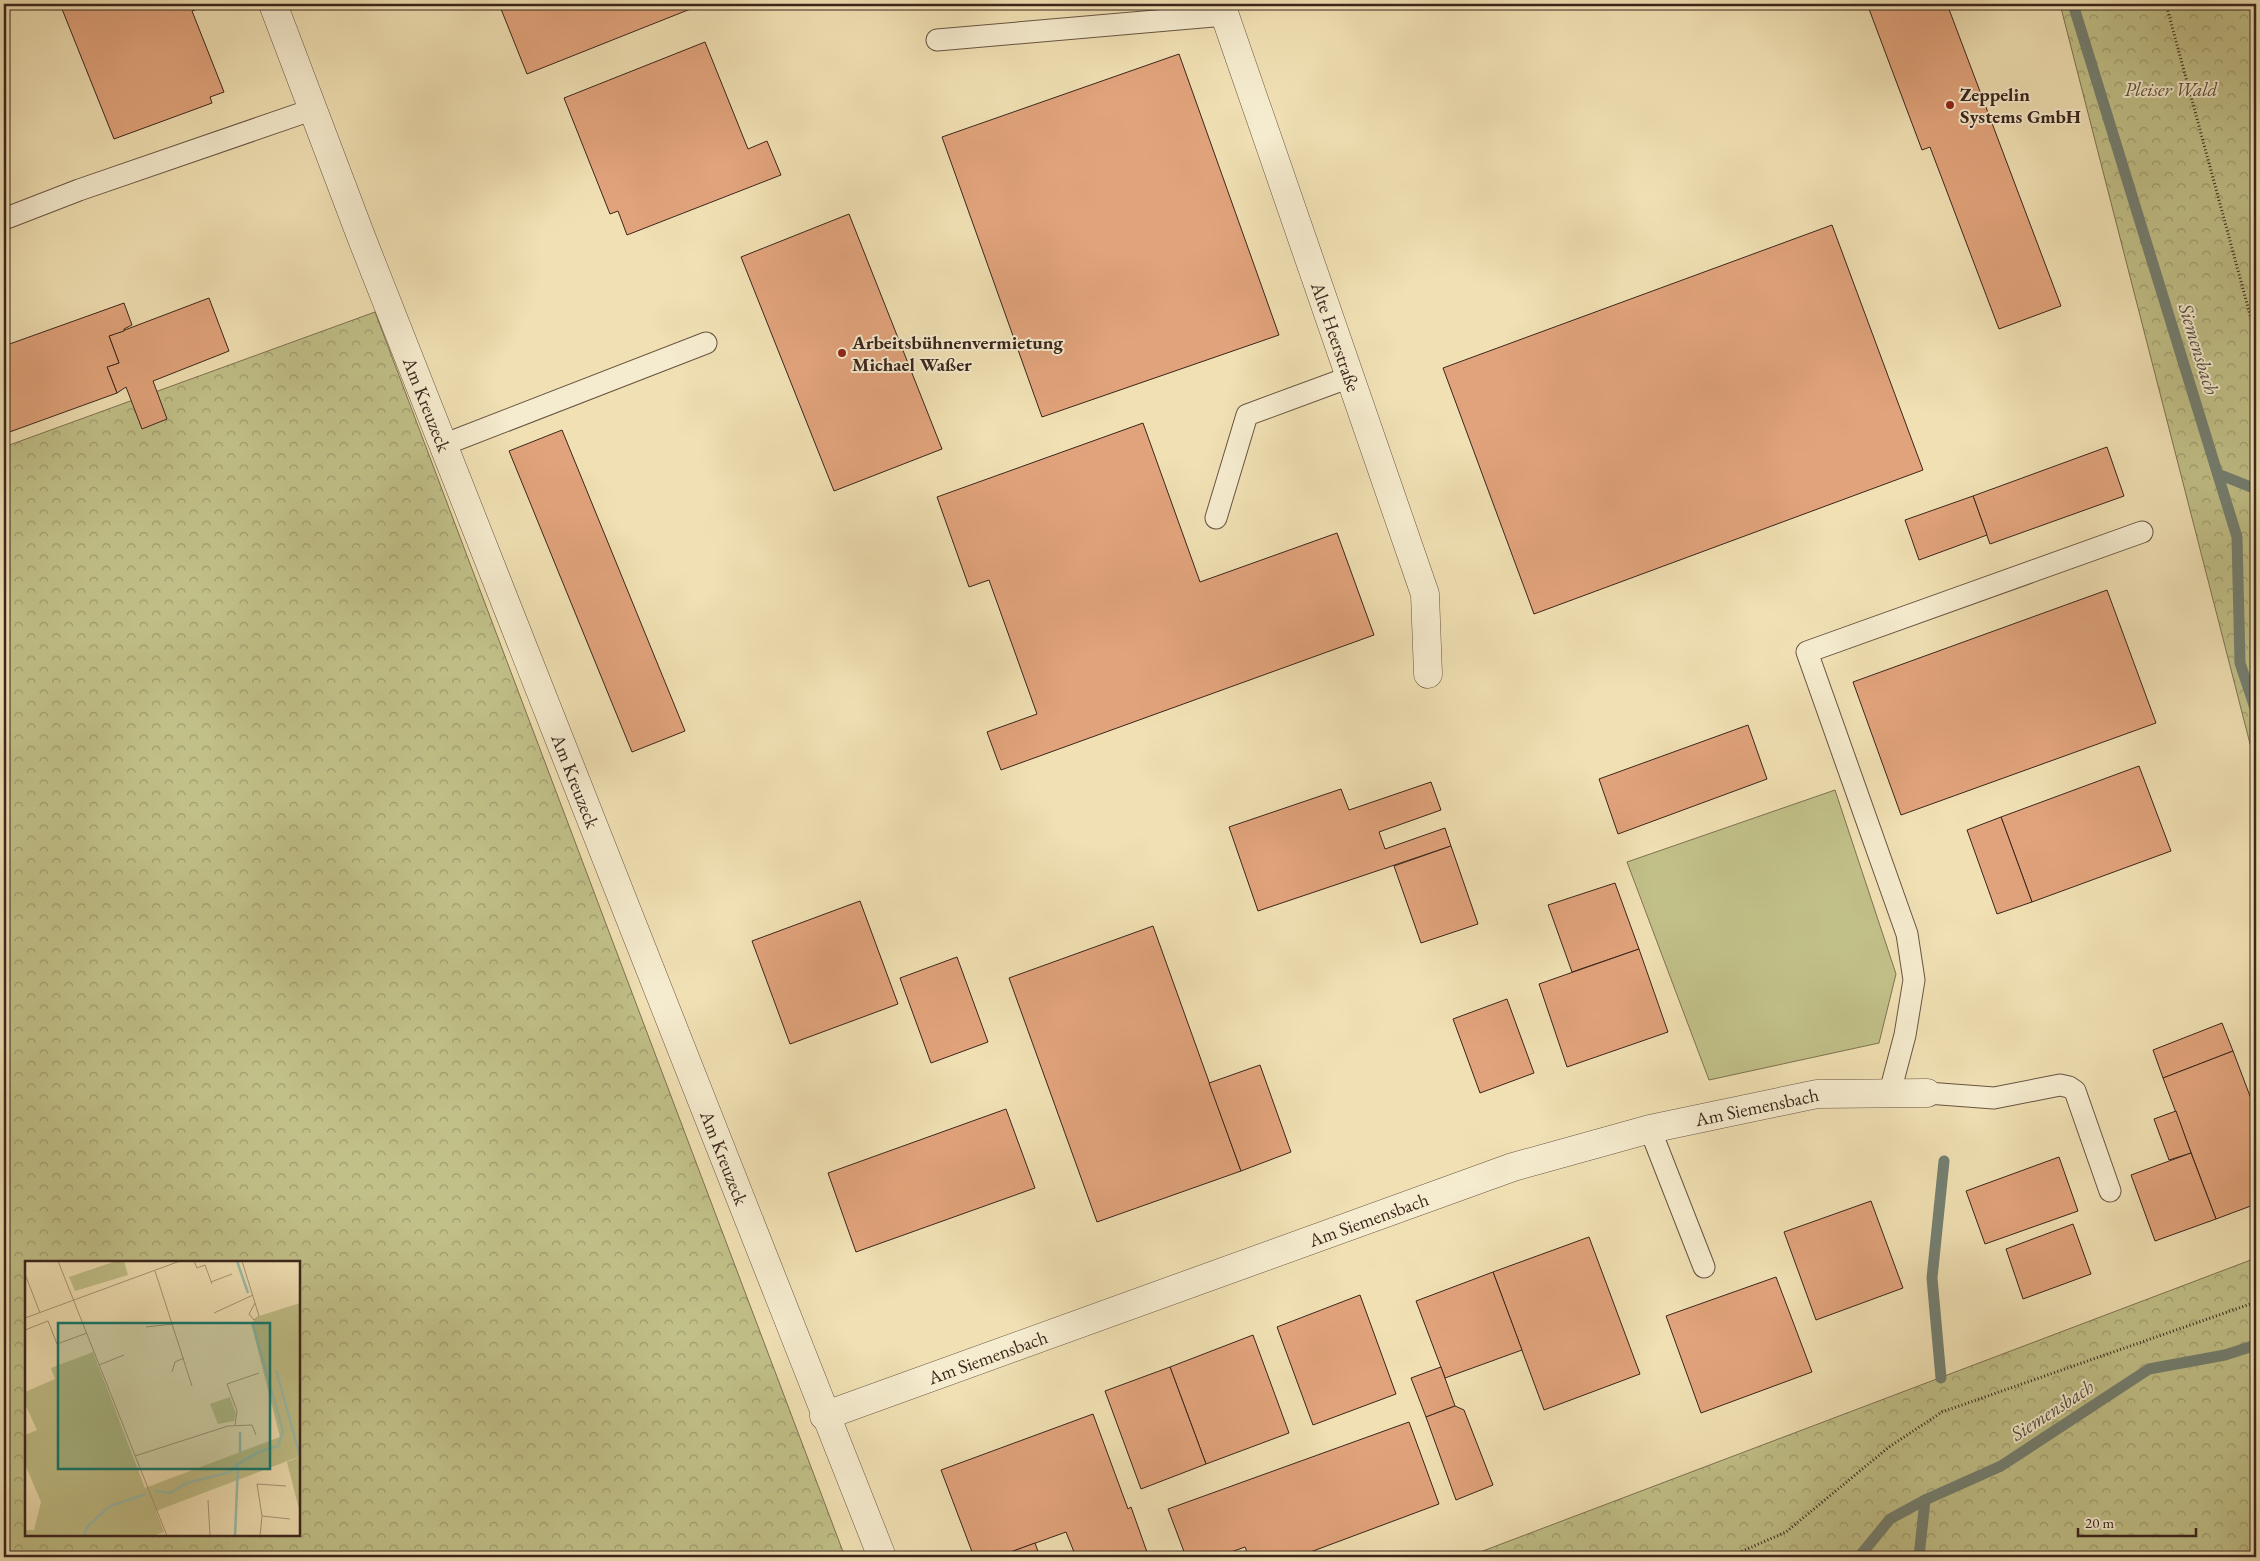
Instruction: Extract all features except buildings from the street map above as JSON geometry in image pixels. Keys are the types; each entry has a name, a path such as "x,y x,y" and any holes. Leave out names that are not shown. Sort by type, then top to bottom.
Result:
{"street":[{"name":"Am Kreuzeck","path":"273,4 362,239 824,1416 882,1557"},
{"name":"Alte Heerstraße","path":"1223,9 1425,594 1428,674"},
{"name":"Am Siemensbach","path":"824,1416 1513,1167 1650,1129 1816,1094 1927,1093"}],"lane":[{"path":"937,40 1223,9"},
{"path":"4,219 79,190 314,109"},
{"path":"443,445 706,343"},
{"path":"1216,518 1247,415 1350,377"},
{"path":"1890,1092 1905,1035 1914,980 1907,934 1807,652 2142,532"},
{"path":"1927,1093 1994,1098 2060,1085 2069,1087 2075,1091 2110,1191"},
{"path":"1650,1129 1704,1267"}],"path":[{"path":"2166,4 2256,338"},
{"path":"1729,1557 1786,1532 1888,1448 1942,1412 2256,1302"}],"green space":[{"name":"Pleiser Wald","path":"2060,4 2256,4 2256,767"},
{"path":"375,312 845,1557 4,1557 4,447"},
{"path":"1835,790 1896,974 1879,1043 1709,1080 1627,862"},
{"path":"2256,1258 2256,1550 2238,1557 1467,1557"}],"waterway":[{"name":"Siemensbach","path":"2073,4 2237,537 2240,663 2256,711"},
{"path":"2218,474 2256,489"},
{"path":"1941,1378 1932,1278 1944,1161"},
{"name":"Siemensbach","path":"1919,1557 1925,1500 2001,1466 2149,1369 2225,1355 2256,1345"},
{"path":"1859,1557 1890,1519 1925,1500"}],"place":[{"name":"Zeppelin Systems GmbH","path":"1950,105"},
{"name":"Arbeitsbühnenvermietung Michael Waßer","path":"842,353"}]}
